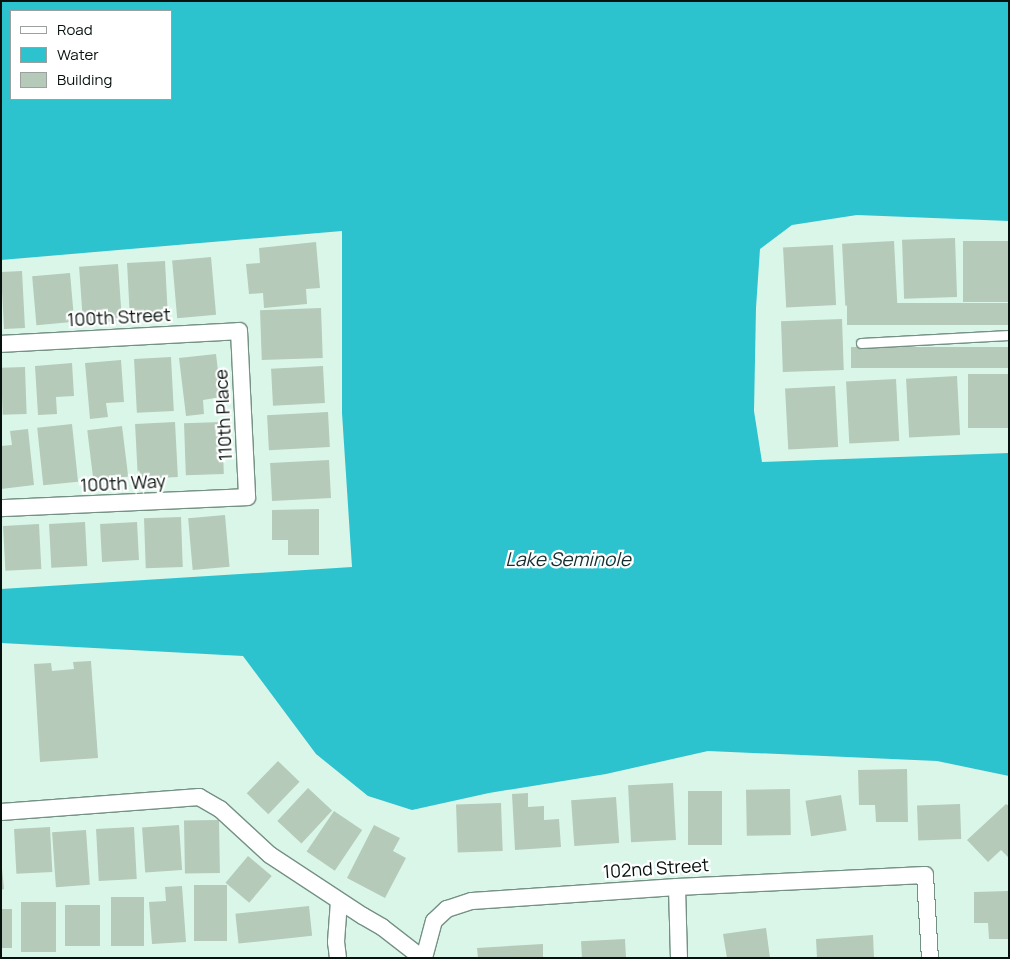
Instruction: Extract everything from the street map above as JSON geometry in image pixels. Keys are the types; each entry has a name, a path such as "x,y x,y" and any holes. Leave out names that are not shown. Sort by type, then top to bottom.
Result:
{"street":[{"name":"100th Street","path":"1,344 238,331"},
{"name":"110th Place","path":"238,331 247,497"},
{"name":"100th Way","path":"1,508 247,497"},
{"path":"1,812 198,797 220,809 270,855 382,927 423,958"},
{"name":"102nd Street","path":"423,958 434,921 447,909 472,901 677,887 925,874 930,958"},
{"path":"677,887 679,958"},
{"path":"332,958 339,958 336,942 339,901"}],"lane":[{"path":"861,343 1009,335"}],"water":[{"name":"Lake Seminole","path":"1,1 1009,1 1009,221 857,215 792,225 760,249 756,308 754,411 762,462 1009,453 1009,776 937,761 708,751 606,774 489,793 412,810 368,796 316,754 243,656 1,643 1,589 352,567 342,413 342,231 1,260"}],"building":[{"path":"955,238 957,297 904,299 902,240"},
{"path":"894,241 897,303 845,306 842,244"},
{"path":"963,241 1009,241 1009,302 963,302"},
{"path":"316,242 320,288 306,289 307,304 264,308 263,293 249,294 246,264 260,263 259,248"},
{"path":"833,245 836,305 786,308 783,248"},
{"path":"211,257 216,315 177,318 172,260"},
{"path":"165,261 168,316 130,318 127,263"},
{"path":"118,264 122,321 83,324 79,267"},
{"path":"22,271 25,328 4,329 1,272"},
{"path":"70,273 74,322 36,325 32,276"},
{"path":"847,303 1009,303 1009,325 847,325"},
{"path":"321,308 323,358 262,360 260,310"},
{"path":"842,319 844,370 783,372 781,321"},
{"path":"851,347 1009,347 1009,368 851,368"},
{"path":"216,354 221,397 203,400 204,414 186,416 179,358"},
{"path":"171,357 174,411 137,413 134,359"},
{"path":"121,360 124,402 106,403 108,417 90,419 85,363"},
{"path":"72,363 74,396 56,397 57,414 38,415 35,366"},
{"path":"323,366 325,403 273,406 271,369"},
{"path":"25,367 27,414 3,415 1,368"},
{"path":"968,374 1009,374 1009,428 968,428"},
{"path":"957,376 960,435 909,438 906,379"},
{"path":"896,379 899,441 849,444 846,382"},
{"path":"835,386 838,447 788,450 785,389"},
{"path":"328,412 330,447 269,450 267,415"},
{"path":"175,422 178,477 138,479 135,424"},
{"path":"222,422 224,474 186,475 184,423"},
{"path":"72,424 78,482 43,485 37,428"},
{"path":"122,426 128,477 93,481 87,430"},
{"path":"28,429 34,485 1,489 1,446 12,445 10,431"},
{"path":"329,460 331,498 272,501 270,463"},
{"path":"319,509 319,555 288,555 288,540 272,540 272,510"},
{"path":"225,515 230,567 193,570 188,518"},
{"path":"181,517 183,567 146,568 144,518"},
{"path":"85,522 87,566 51,568 49,524"},
{"path":"137,522 139,560 102,562 100,524"},
{"path":"39,524 41,569 5,571 3,526"},
{"path":"91,661 98,758 40,762 34,664 51,663 52,671 74,669 73,662"},
{"path":"278,761 300,782 268,814 247,793"},
{"path":"907,769 908,822 876,822 875,805 859,805 858,770"},
{"path":"673,783 676,840 631,842 628,785"},
{"path":"308,788 332,811 301,843 277,821"},
{"path":"790,789 791,835 747,836 746,790"},
{"path":"688,791 722,791 722,845 688,845"},
{"path":"528,793 528,807 544,806 544,820 559,819 561,847 515,850 512,794"},
{"path":"841,795 847,831 811,836 805,801"},
{"path":"616,797 619,843 574,846 571,800"},
{"path":"501,803 503,851 458,853 456,805"},
{"path":"960,804 961,839 918,840 917,806"},
{"path":"1006,804 1009,806 1009,858 1001,850 988,862 967,840"},
{"path":"334,811 362,830 335,871 307,852"},
{"path":"219,820 220,873 185,874 184,821"},
{"path":"179,825 182,870 145,872 142,828"},
{"path":"374,825 400,838 393,851 406,858 385,898 347,878"},
{"path":"50,827 52,872 16,874 14,829"},
{"path":"134,827 137,879 99,881 96,829"},
{"path":"86,830 90,885 56,887 52,832"},
{"path":"248,856 272,876 249,903 226,883"},
{"path":"1,859 4,889 1,890"},
{"path":"194,885 227,885 227,941 194,941"},
{"path":"182,886 186,942 152,944 149,902 166,901 165,887"},
{"path":"1009,891 1009,939 989,939 988,923 974,923 974,892"},
{"path":"111,897 144,897 144,946 111,946"},
{"path":"21,902 56,902 56,952 21,952"},
{"path":"65,905 100,905 100,946 65,946"},
{"path":"309,906 312,936 239,944 235,914"},
{"path":"1,909 12,909 12,948 1,948"},
{"path":"766,928 770,958 727,958 723,934"},
{"path":"873,935 874,958 817,958 816,939"},
{"path":"625,939 626,957 582,958 581,941"},
{"path":"543,944 543,958 478,958 477,948"}]}
